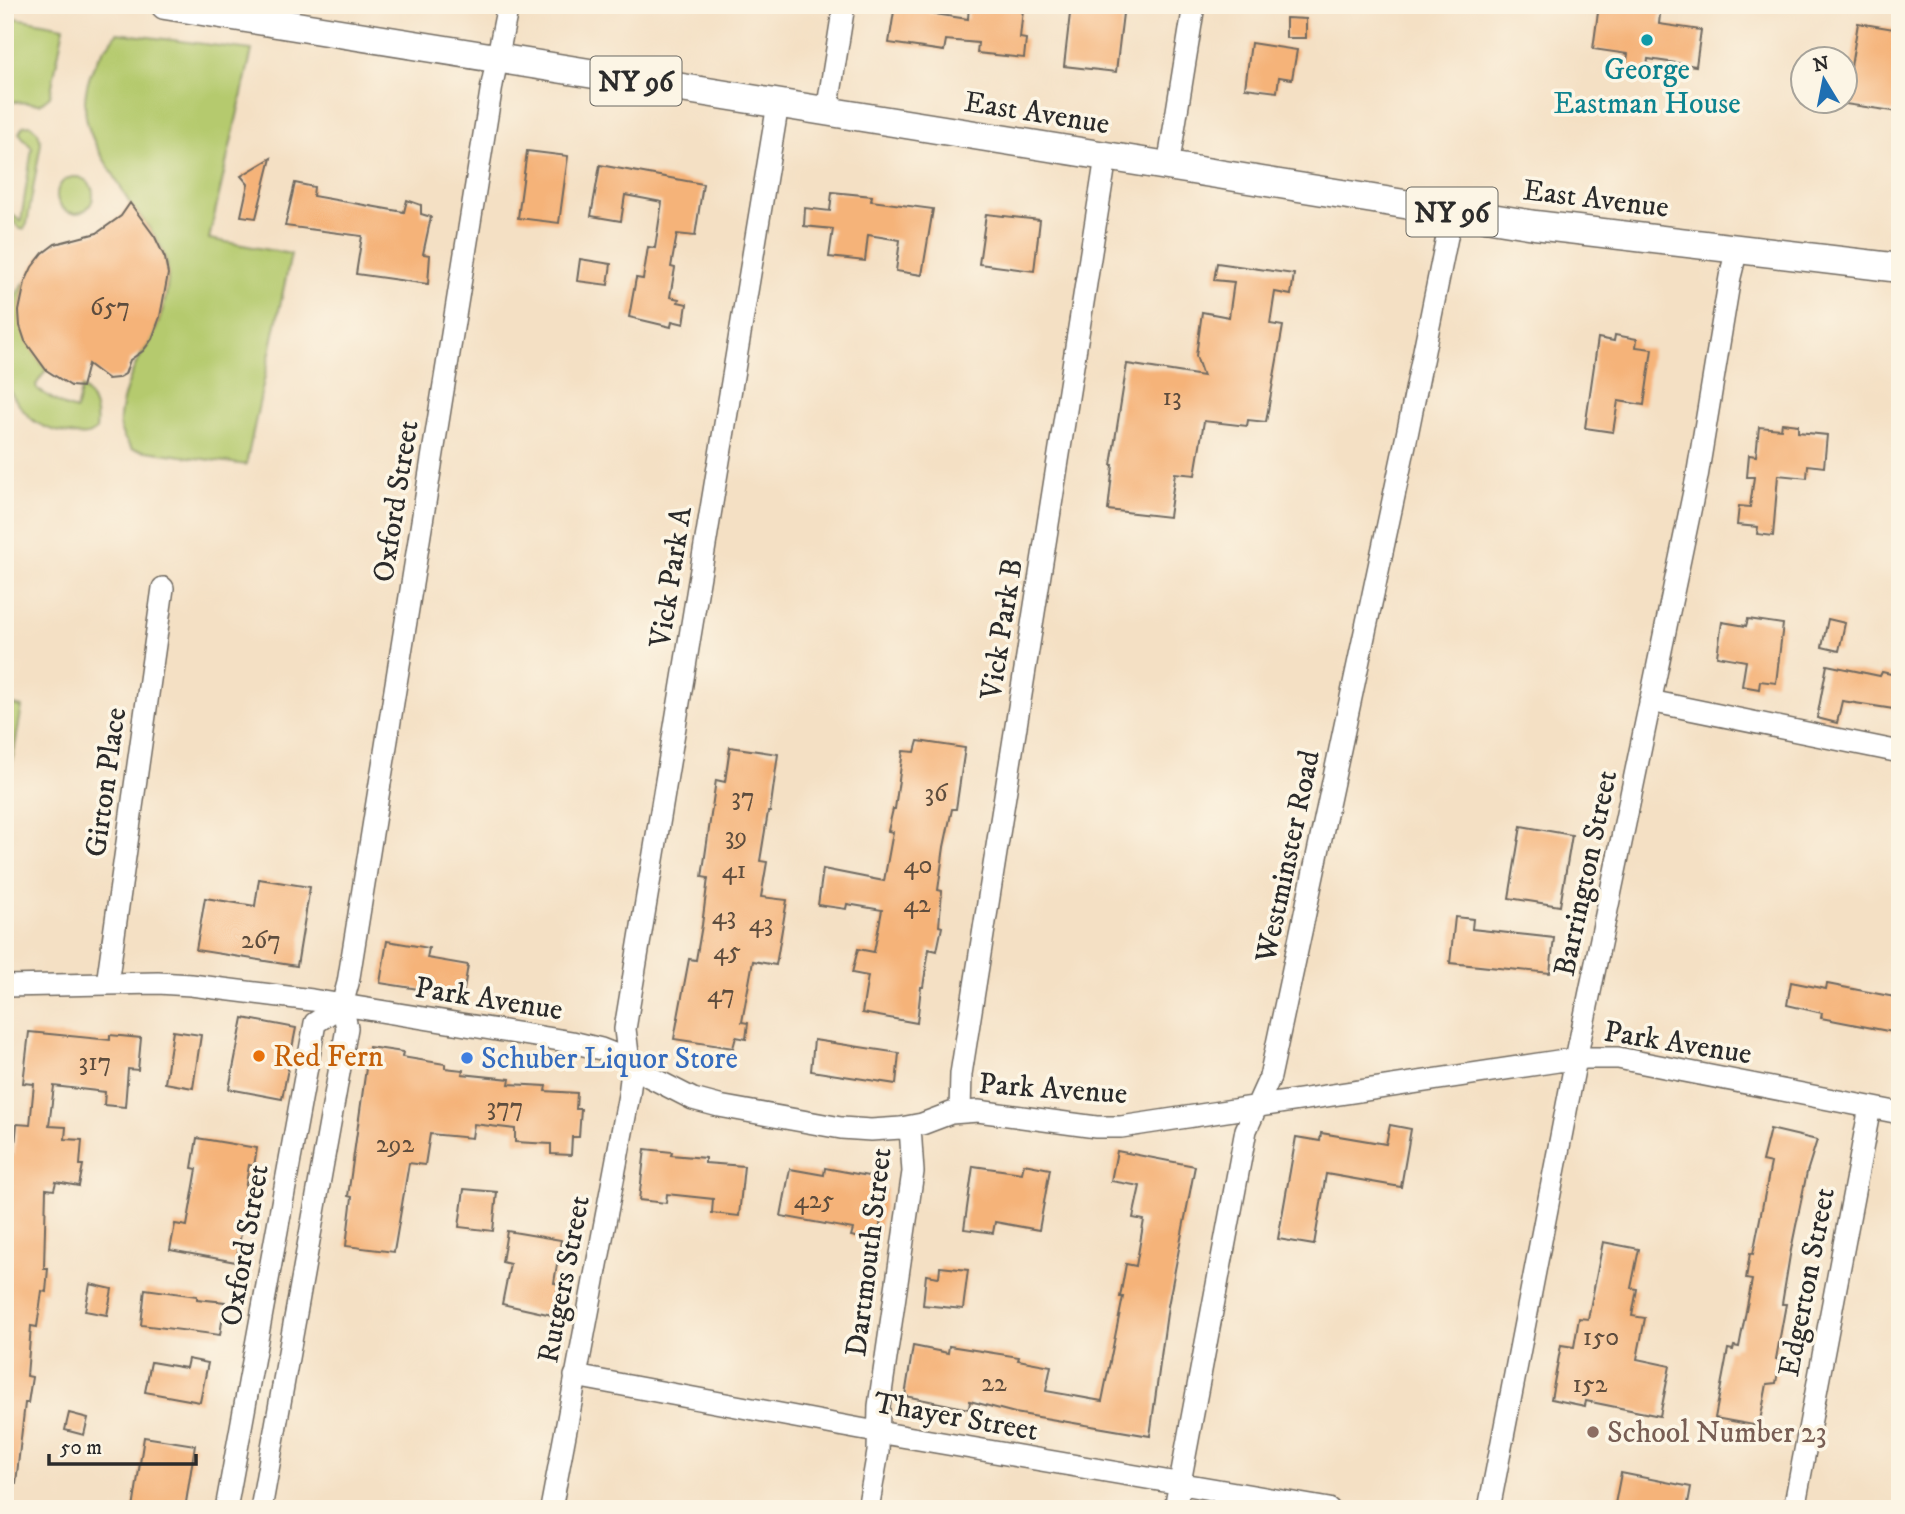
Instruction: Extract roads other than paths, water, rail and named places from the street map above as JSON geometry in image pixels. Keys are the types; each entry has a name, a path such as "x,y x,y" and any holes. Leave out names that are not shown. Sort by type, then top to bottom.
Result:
{"main road":[{"name":"East Avenue","path":"165,5 1535,225 1900,268"}],"street":[{"name":"Oxford Street","path":"261,1509 347,1028 342,1005 348,983 508,5"},
{"path":"827,112 844,5"},
{"path":"1168,167 1194,5"},
{"name":"Vick Park A","path":"629,1060 625,1029 778,104"},
{"name":"Vick Park B","path":"960,1111 961,1078 1106,157"},
{"name":"Westminster Road","path":"1175,1509 1246,1130 1270,1077 1408,435 1452,212"},
{"name":"Barrington Street","path":"1489,1509 1576,1059 1694,491 1737,249"},
{"name":"Girton Place","path":"107,984 163,588"},
{"path":"1650,701 1900,752"},
{"name":"Park Avenue","path":"5,986 191,985 342,1005 572,1042 629,1060 669,1087 693,1099 849,1129 884,1130 910,1126 960,1111 987,1111 1109,1127 1256,1108 1576,1059 1607,1057 1900,1113"},
{"name":"Oxford Street","path":"226,1509 315,1023 342,1005"},
{"name":"Rutgers Street","path":"551,1509 629,1095 629,1060"},
{"name":"Edgerton Street","path":"1794,1509 1870,1107"},
{"name":"Dartmouth Street","path":"867,1509 878,1452 879,1406 913,1172 910,1126"},
{"name":"Thayer Street","path":"575,1376 878,1433 1329,1509"}],"place":[{"name":"George Eastman House","path":"1647,40"},
{"name":"Red Fern","path":"259,1056"},
{"name":"Schuber Liquor Store","path":"467,1058"},
{"name":"School Number 23","path":"1593,1432"}]}
